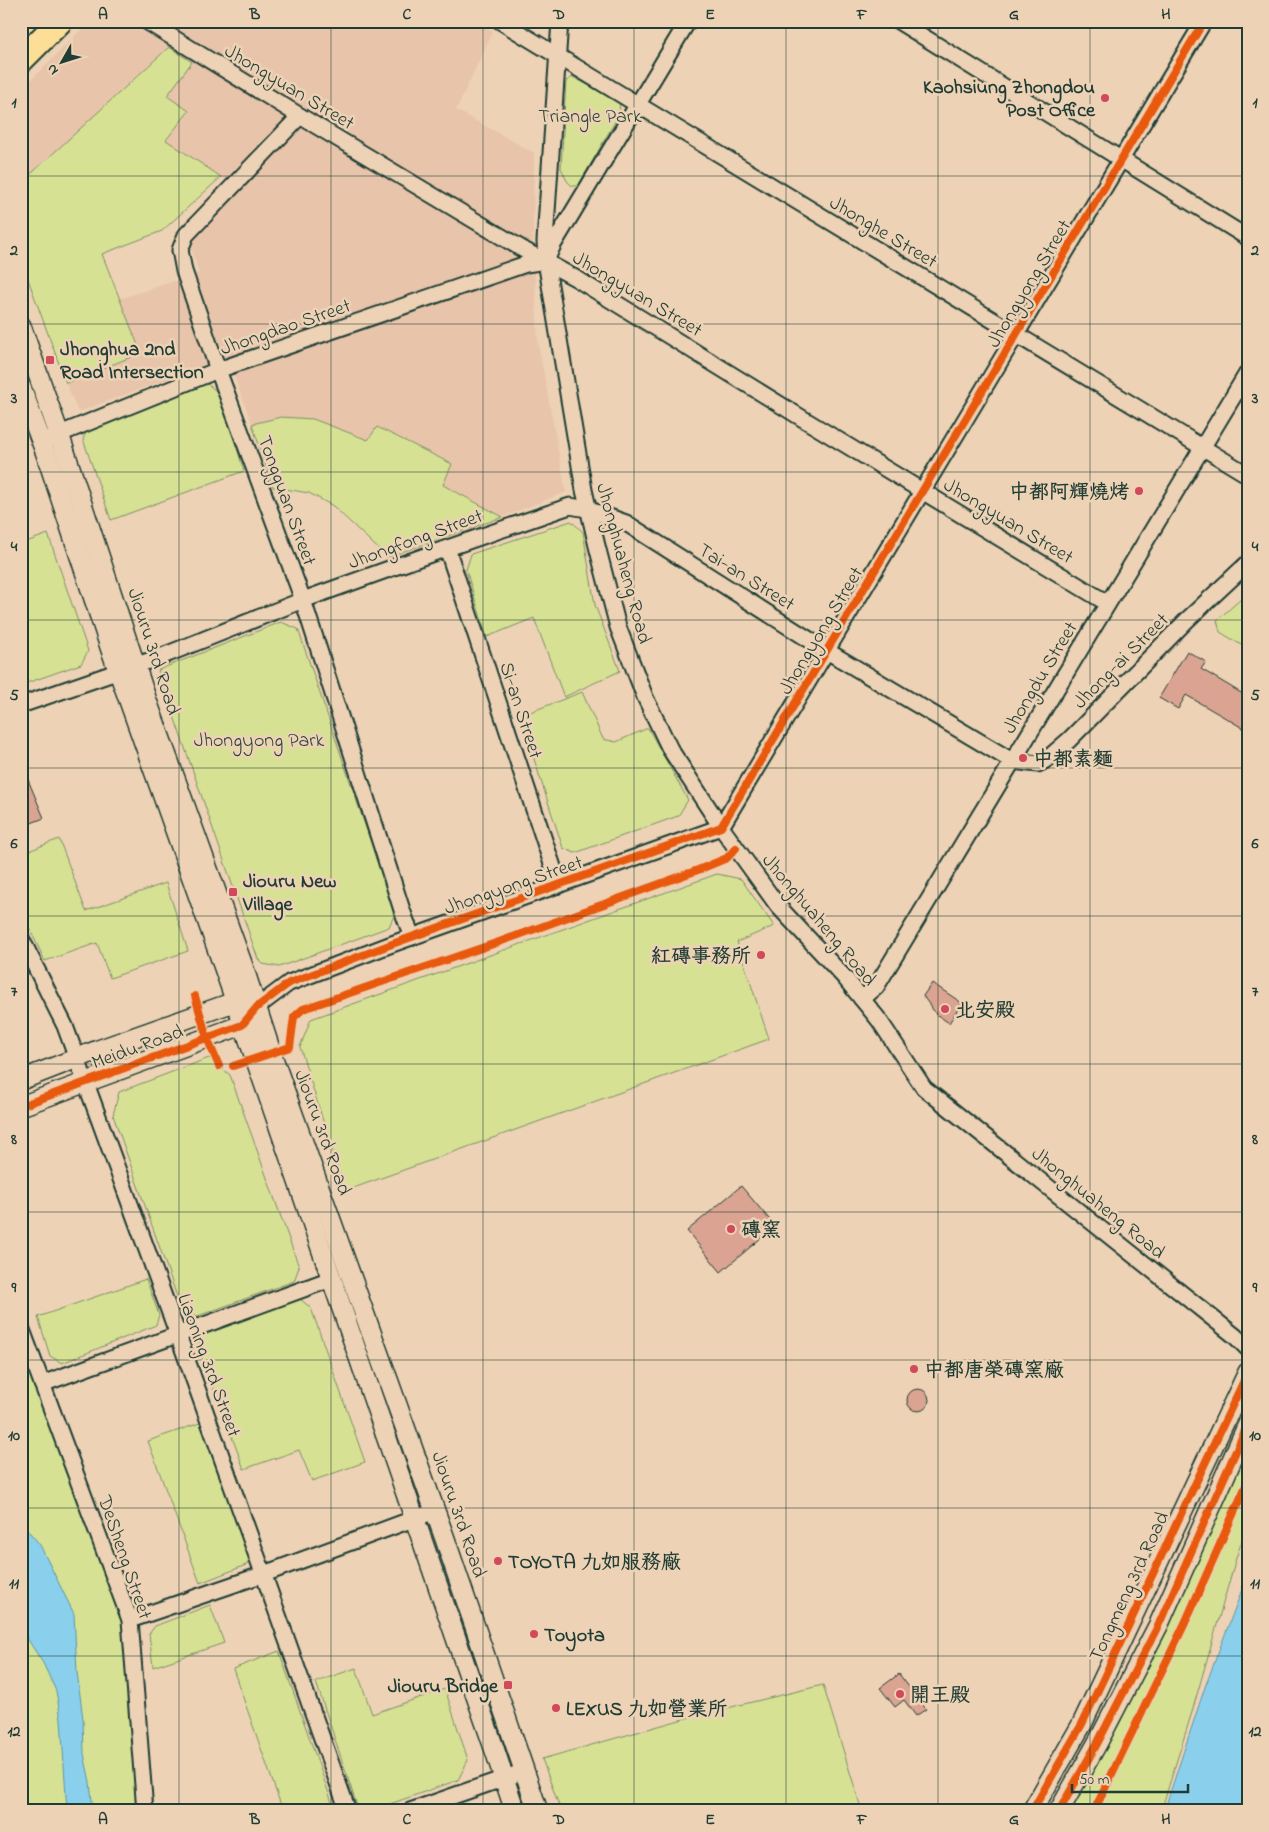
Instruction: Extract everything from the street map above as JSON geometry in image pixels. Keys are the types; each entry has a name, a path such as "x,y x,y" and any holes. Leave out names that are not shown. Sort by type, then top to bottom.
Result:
{"main road":[{"path":"21,60 60,21"}],"street":[{"name":"Jhongyuan Street","path":"146,21 300,116 524,250 546,261 1107,603"},
{"name":"Jhonghe Street","path":"500,21 1248,475"},
{"name":"Jhonghuaheng Road","path":"560,21 545,241 546,261 587,509 618,627 645,697 670,749 721,828 778,906 845,978 879,1020 924,1088 1235,1336 1248,1349"},
{"path":"546,261 553,245 688,21"},
{"path":"898,21 1248,238"},
{"name":"Jhongyong Street","path":"257,1007 289,983 412,937 721,828 1204,21"},
{"name":"Tongguan Street","path":"300,116 186,235 180,250 184,271 218,370 303,600 412,937"},
{"name":"Jhongdao Street","path":"42,442 218,370 526,264 546,261"},
{"name":"Jiouru 3rd Road","path":"21,326 59,434 127,669 234,1002 515,1811"},
{"name":"Jhongdu Street","path":"862,999 876,987 1248,372"},
{"name":"Jiouru 3rd Road","path":"21,386 257,1007 435,1511 538,1811"},
{"name":"Jhongfong Street","path":"21,705 127,669 303,600 560,508 570,506 587,509"},
{"name":"Tai-an Street","path":"587,509 626,523 827,651 1012,760"},
{"name":"Si-an Street","path":"447,548 559,885"},
{"name":"Jhong-ai Street","path":"1012,760 1038,764 1046,760 1069,740 1187,620 1248,563"},
{"name":"Liaoning 3rd Street","path":"21,938 65,1026 86,1082 348,1811"},
{"path":"234,1002 257,1007 242,1025"},
{"name":"Meidu Road","path":"21,1080 234,1002"},
{"name":"Meidu Road","path":"21,1106 242,1025"},
{"path":"42,1384 331,1279"},
{"name":"DeSheng Street","path":"21,1327 130,1620 145,1811"},
{"name":"Tongmeng 3rd Road","path":"1032,1811 1082,1724 1248,1372"},
{"name":"Tongmeng 3rd Road","path":"1059,1811 1098,1742 1159,1624 1248,1424"},
{"path":"130,1620 264,1574 435,1511"},
{"path":"410,1811 525,1771"}],"shaded area":[{"path":"90,21 477,21 493,31 456,110 534,153 533,239 538,343 566,492 503,517 443,485 452,464 377,427 368,440 357,435 281,417 252,424 227,357 78,412 66,383 141,353 119,299 199,273 190,244 244,189 221,177 166,140 189,111 167,96 169,47 21,183 21,90"}],"green space":[{"path":"169,47 192,62 167,96 189,111 166,140 221,177 162,231 102,254 141,353 66,383 21,260 21,183"},
{"name":"Triangle Park","path":"573,77 619,102 620,113 578,186 572,186 567,181 561,168 566,81"},
{"path":"206,383 220,394 244,471 111,520 83,439 88,428"},
{"path":"281,417 313,419 368,440 377,427 452,464 443,485 503,517 387,557 333,506 309,493 273,487 252,424"},
{"path":"571,521 583,532 595,605 620,671 564,697 534,618 487,637 466,570 471,554"},
{"path":"48,534 88,651 81,664 21,685 21,544"},
{"path":"1248,593 1248,649 1220,632 1217,620"},
{"name":"Jhongyong Park","path":"281,622 298,629 395,913 389,927 279,967 263,964 258,959 158,670"},
{"path":"582,692 603,739 616,742 648,728 688,800 678,816 575,853 563,848 520,716"},
{"path":"59,839 86,911 166,883 188,951 110,978 97,943 45,961 21,911 21,854"},
{"path":"717,874 741,879 774,926 737,942 769,1039 345,1191 300,1047 311,1019"},
{"path":"209,1058 230,1075 299,1267 294,1281 195,1317 180,1305 113,1115 119,1092"},
{"path":"146,1279 159,1315 156,1325 62,1363 50,1356 38,1317"},
{"path":"300,1299 311,1308 365,1462 312,1481 299,1450 244,1469 198,1347 203,1332"},
{"path":"21,1333 130,1620 145,1811 21,1811"},
{"path":"200,1423 250,1560 246,1565 200,1583 148,1441"},
{"path":"1248,1440 1248,1523 1161,1811 1069,1811"},
{"path":"210,1605 224,1643 153,1667 149,1634 155,1626"},
{"path":"279,1651 335,1811 283,1811 233,1669"},
{"path":"356,1668 372,1714 445,1689 468,1760 458,1780 373,1810 358,1809 316,1682"},
{"path":"823,1685 862,1811 561,1811 542,1759 694,1716"}],"water":[{"path":"21,1525 40,1545 74,1614 84,1754 90,1782 93,1811 67,1811 61,1719 56,1691 43,1663 21,1629"},
{"path":"1248,1567 1248,1811 1164,1811 1205,1687 1240,1595"}],"building":[{"path":"1187,651 1206,662 1201,669 1248,697 1248,731 1186,695 1178,709 1159,698"},
{"path":"21,763 44,818 21,827"},
{"name":"北安殿","path":"932,983 962,1003 949,1023 936,1014 923,996"},
{"name":"磚窯","path":"741,1186 775,1226 721,1272 687,1231"},
{"path":"918,1389 926,1392 929,1400 926,1408 918,1411 910,1408 907,1400 910,1392"},
{"name":"開王殿","path":"899,1674 926,1709 916,1716 904,1700 895,1707 880,1688"}],"cycle path":[{"path":"21,1106 242,1025 257,1007 289,983 392,944 721,827 1204,21"},
{"path":"233,1066 290,1047 294,1017 303,1009 499,942 698,870 727,858 736,848"},
{"path":"195,996 207,1038 219,1066"},
{"path":"1032,1811 1082,1724 1248,1372"},
{"path":"1059,1811 1098,1742 1159,1624 1248,1424"},
{"path":"1094,1811 1185,1623 1248,1481"}],"place":[{"name":"Kaohsiung Zhongdou Post Office","path":"1105,98"},
{"name":"Jhonghua 2nd Road Intersection","path":"50,360"},
{"name":"中都阿輝燒烤","path":"1139,491"},
{"name":"中都素麵","path":"1023,758"},
{"name":"Jiouru New Village","path":"233,892"},
{"name":"紅磚事務所","path":"761,955"},
{"name":"北安殿","path":"945,1009"},
{"name":"磚窯","path":"731,1229"},
{"name":"中都唐榮磚窯廠","path":"914,1369"},
{"name":"TOYOTA 九如服務廠","path":"498,1561"},
{"name":"Toyota","path":"534,1634"},
{"name":"Jiouru Bridge","path":"508,1685"},
{"name":"開王殿","path":"900,1694"},
{"name":"LEXUS 九如營業所","path":"556,1708"}]}
